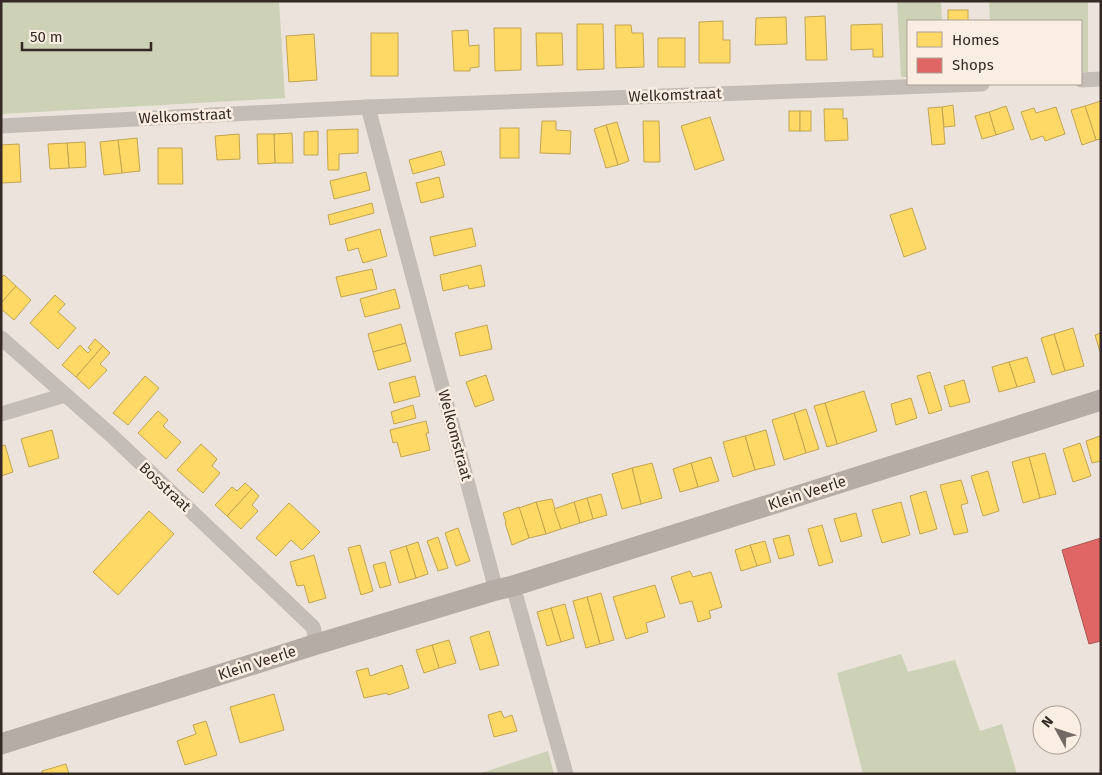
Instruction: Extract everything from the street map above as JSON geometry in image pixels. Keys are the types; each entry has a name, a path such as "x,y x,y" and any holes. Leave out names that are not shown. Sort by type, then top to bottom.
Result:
{"main road":[{"name":"Klein Veerle","path":"1,744 317,644 505,588 1101,400"}],"street":[{"path":"1082,80 1101,79"},
{"name":"Welkomstraat","path":"1,126 368,107 955,85"},
{"name":"Welkomstraat","path":"368,107 505,588"},
{"name":"Bosstraat","path":"1,338 111,435 313,627 317,644"},
{"path":"1,414 65,395"},
{"path":"505,588 566,774"}],"green space":[{"path":"1,1 279,1 285,98 1,114"},
{"path":"897,1 941,1 942,20 907,20 907,77 901,77"},
{"path":"989,1 1088,1 1088,72 1082,72 1082,20 990,20"},
{"path":"901,654 908,672 955,660 980,731 1002,724 1017,774 863,774 837,673"},
{"path":"548,751 554,774 478,774"}],"building: Homes":[{"path":"948,10 968,10 968,20 948,20"},
{"path":"825,16 827,60 806,60 805,17"},
{"path":"786,17 787,44 755,45 756,18"},
{"path":"723,21 723,40 730,40 730,63 699,63 699,22"},
{"path":"577,24 603,24 604,69 577,70"},
{"path":"882,24 883,57 873,57 873,49 851,50 851,25"},
{"path":"615,25 631,25 632,33 643,33 644,67 616,68"},
{"path":"494,28 521,28 521,70 495,71"},
{"path":"468,30 469,46 479,45 479,67 470,68 470,71 454,71 452,31"},
{"path":"371,33 398,33 398,76 371,76"},
{"path":"536,33 562,33 563,65 537,66"},
{"path":"314,34 317,80 289,82 286,36"},
{"path":"658,38 685,38 685,67 658,67"},
{"path":"1101,101 1101,139 1096,140 1085,106"},
{"path":"953,105 955,126 944,127 942,107"},
{"path":"1006,106 1014,129 996,135 989,112"},
{"path":"1085,106 1096,140 1082,145 1071,110"},
{"path":"942,107 945,144 932,145 928,108"},
{"path":"1056,107 1065,134 1045,141 1043,136 1031,140 1021,112 1034,108 1036,113"},
{"path":"824,109 843,109 843,119 847,118 848,140 825,141"},
{"path":"789,111 800,111 800,131 789,131"},
{"path":"800,111 811,111 811,131 800,131"},
{"path":"989,112 996,135 982,139 975,116"},
{"path":"710,117 724,160 695,170 681,126"},
{"path":"542,121 556,121 556,130 571,131 570,154 540,153"},
{"path":"643,121 659,121 660,162 644,162"},
{"path":"617,122 629,161 618,165 606,125"},
{"path":"606,125 618,165 606,168 594,129"},
{"path":"500,128 519,128 519,158 500,158"},
{"path":"358,129 358,153 339,154 339,170 328,170 327,130"},
{"path":"318,131 318,155 304,155 304,132"},
{"path":"292,133 293,163 275,163 274,134"},
{"path":"239,134 240,159 217,160 215,136"},
{"path":"257,134 274,134 275,163 258,164"},
{"path":"137,138 140,171 122,173 118,140"},
{"path":"118,140 122,173 104,175 100,142"},
{"path":"85,142 86,167 69,168 67,143"},
{"path":"67,143 69,168 50,169 48,144"},
{"path":"19,144 21,182 1,183 1,145"},
{"path":"158,148 182,148 183,184 158,184"},
{"path":"441,151 445,165 413,174 409,160"},
{"path":"366,172 370,190 334,199 330,181"},
{"path":"439,177 444,197 421,203 416,183"},
{"path":"372,203 374,213 330,225 328,215"},
{"path":"912,208 926,249 904,257 890,215"},
{"path":"472,228 476,246 434,256 430,237"},
{"path":"380,229 387,256 363,263 358,248 348,251 345,239"},
{"path":"481,265 485,286 469,289 468,285 443,291 440,275"},
{"path":"372,269 377,289 341,297 336,277"},
{"path":"4,275 16,286 1,303 1,278"},
{"path":"16,286 31,300 14,320 1,309 1,303"},
{"path":"395,289 400,308 365,317 360,299"},
{"path":"55,295 65,304 58,312 76,328 58,349 30,323"},
{"path":"401,324 406,343 373,352 368,334"},
{"path":"487,325 492,349 460,356 455,333"},
{"path":"1073,328 1084,366 1065,371 1054,334"},
{"path":"1101,333 1101,355 1095,335"},
{"path":"1054,334 1065,371 1052,375 1041,338"},
{"path":"95,339 103,346 76,377 62,365 80,345 88,353 91,350 88,348"},
{"path":"406,343 411,361 378,370 373,352"},
{"path":"103,346 110,353 100,364 107,370 89,389 76,377"},
{"path":"1027,357 1035,382 1017,387 1009,362"},
{"path":"1009,362 1017,387 999,392 992,367"},
{"path":"930,372 942,410 929,414 917,376"},
{"path":"486,375 494,400 475,407 466,382"},
{"path":"145,376 159,388 128,425 113,413"},
{"path":"415,376 420,396 394,403 389,383"},
{"path":"964,380 970,402 950,407 944,386"},
{"path":"864,391 877,431 837,444 825,403"},
{"path":"911,398 917,418 896,425 891,404"},
{"path":"825,403 837,444 827,447 814,406"},
{"path":"413,405 416,418 394,424 391,412"},
{"path":"806,409 819,449 806,453 794,413"},
{"path":"158,411 168,420 163,426 181,442 166,459 138,433"},
{"path":"794,413 806,453 784,460 772,420"},
{"path":"426,421 429,433 426,433 430,450 401,457 397,442 393,443 390,430"},
{"path":"52,430 59,458 29,467 21,439"},
{"path":"766,430 775,465 755,470 745,436"},
{"path":"745,436 755,470 733,477 723,442"},
{"path":"1100,436 1101,461 1092,463 1086,441"},
{"path":"1080,443 1091,476 1073,482 1063,449"},
{"path":"201,444 217,459 212,466 220,473 203,493 177,470"},
{"path":"5,445 13,472 1,476 1,446"},
{"path":"1045,453 1056,494 1040,498 1029,457"},
{"path":"711,457 719,481 698,487 691,463"},
{"path":"1029,457 1040,498 1023,503 1012,462"},
{"path":"652,463 662,498 641,504 632,468"},
{"path":"691,463 698,487 680,492 673,469"},
{"path":"632,468 641,504 622,509 612,474"},
{"path":"988,471 999,511 983,516 971,476"},
{"path":"961,480 968,503 961,505 968,532 954,535 940,485"},
{"path":"245,483 252,489 227,516 215,505 232,487 237,491"},
{"path":"252,489 259,496 252,505 258,511 241,529 227,516"},
{"path":"926,491 937,529 920,534 910,496"},
{"path":"601,494 607,515 593,519 587,498"},
{"path":"587,498 593,519 580,523 574,502"},
{"path":"552,499 561,529 546,534 536,502"},
{"path":"536,502 546,534 529,538 519,508"},
{"path":"574,502 580,523 561,529 554,509"},
{"path":"901,502 910,535 882,543 872,510"},
{"path":"289,503 320,532 302,550 291,540 276,556 256,538"},
{"path":"519,507 529,538 512,545 503,513"},
{"path":"149,511 174,534 118,595 93,572"},
{"path":"856,513 862,536 841,542 834,519"},
{"path":"822,525 833,562 819,566 808,529"},
{"path":"458,528 470,561 456,566 445,533"},
{"path":"789,535 794,555 779,559 773,539"},
{"path":"438,537 448,568 438,571 427,541"},
{"path":"765,541 771,562 757,566 750,545"},
{"path":"418,542 428,574 416,578 406,546"},
{"path":"360,545 373,591 361,595 348,548"},
{"path":"750,545 757,566 741,571 735,550"},
{"path":"406,546 416,578 399,583 390,551"},
{"path":"314,555 326,598 309,603 304,585 297,586 290,562"},
{"path":"385,562 391,585 380,588 373,565"},
{"path":"690,571 693,577 711,572 722,607 709,611 711,618 698,622 692,601 680,604 671,577"},
{"path":"655,585 665,617 646,623 648,632 626,639 613,597"},
{"path":"601,593 614,640 600,644 587,597"},
{"path":"587,597 600,644 586,648 573,601"},
{"path":"565,604 574,638 561,642 551,608"},
{"path":"551,608 561,642 547,646 537,612"},
{"path":"489,631 499,665 480,670 470,637"},
{"path":"449,640 456,663 439,668 432,645"},
{"path":"432,645 439,668 424,673 416,650"},
{"path":"402,665 409,688 388,695 387,693 364,698 356,671 368,668 370,676"},
{"path":"274,694 284,730 240,743 230,707"},
{"path":"501,711 504,718 512,715 517,731 494,737 488,715"},
{"path":"206,721 217,755 185,765 177,741 196,734 193,725"},
{"path":"66,764 69,774 42,774 42,771"}],"building: Shops":[{"path":"1101,538 1101,641 1089,644 1062,550"}]}
